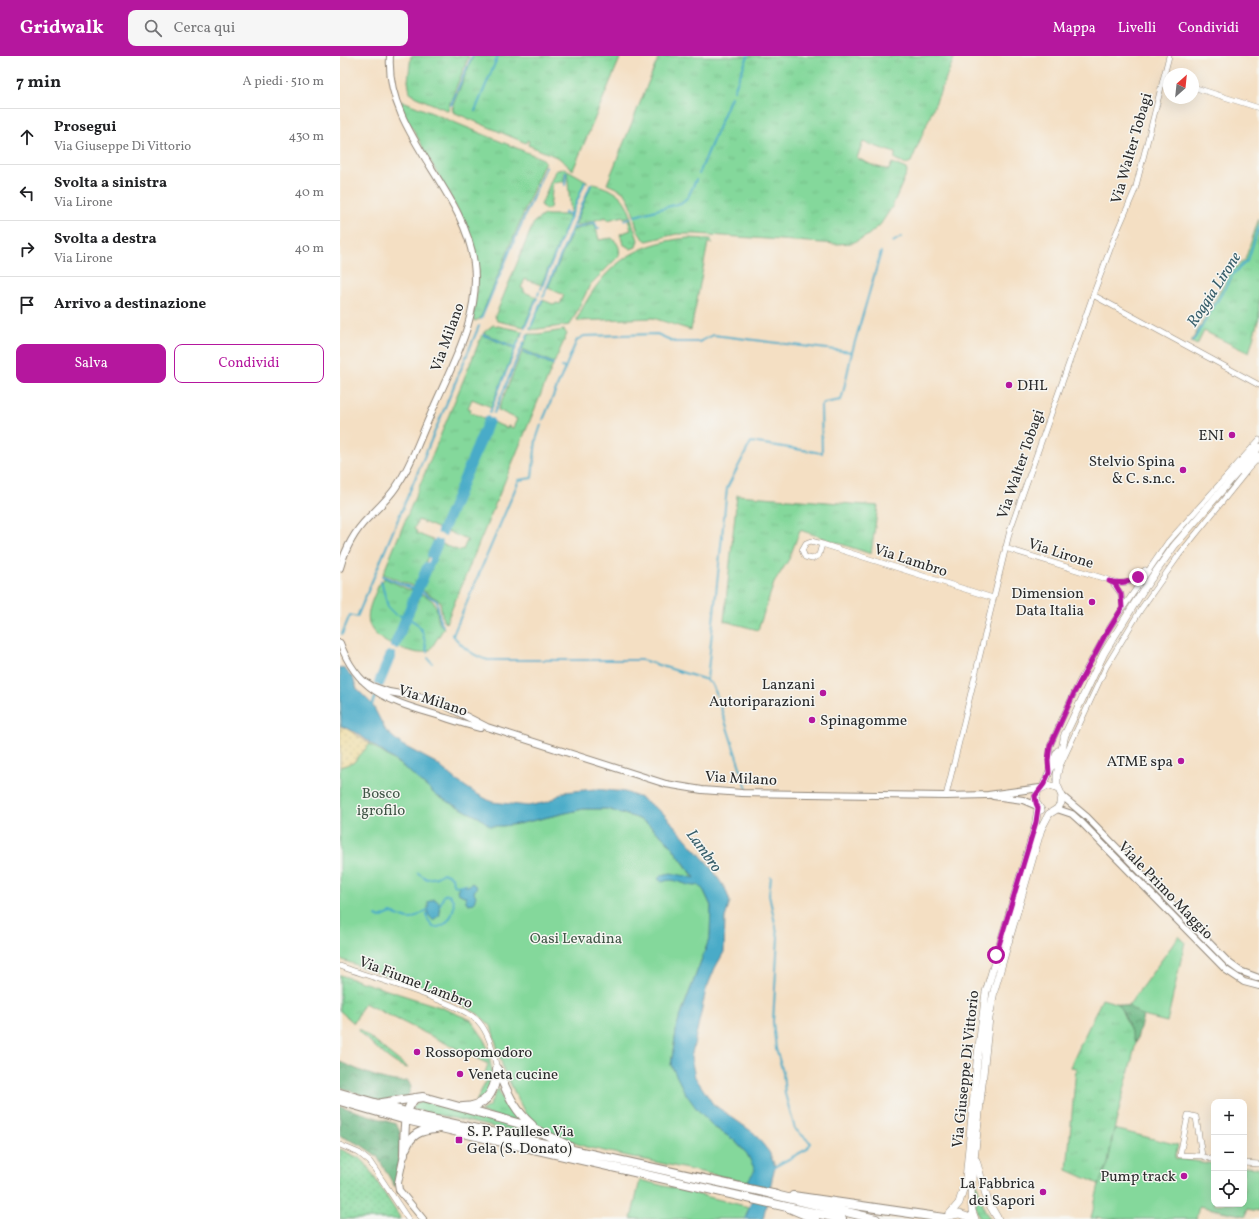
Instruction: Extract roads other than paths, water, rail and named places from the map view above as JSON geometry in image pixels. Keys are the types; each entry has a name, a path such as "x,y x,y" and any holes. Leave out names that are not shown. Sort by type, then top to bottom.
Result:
{"main road":[{"name":"Via Giuseppe Di Vittorio","path":"945,1218 962,1198 966,1179 977,1062 986,992 1035,827 1038,807 1035,797 1049,773 1065,734 1104,653 1142,590 1169,553 1259,447"},
{"name":"Via Giuseppe Di Vittorio","path":"1222,492 1253,464 1259,456"},
{"name":"Via Giuseppe Di Vittorio","path":"975,1219 971,1203 975,1153 989,1018 994,991 1039,835 1045,820 1061,803 1058,768 1065,734"},
{"path":"1041,787 1052,786 1060,793"},
{"path":"1038,807 1045,812 1054,810"},
{"path":"452,1106 469,1107 486,1100 494,1088 497,1068"},
{"path":"497,1068 515,1108 537,1130"},
{"path":"340,1093 443,1128 842,1219"},
{"path":"374,1104 398,1102 423,1097 537,1130 580,1152"},
{"path":"404,1155 406,1116 410,1103 415,1098"},
{"path":"340,1101 750,1189 876,1219"},
{"path":"404,1155 408,1144 418,1133 423,1130 443,1128"},
{"path":"975,1153 988,1202 998,1219"},
{"path":"771,1194 836,1201 945,1218 964,1215 975,1219"},
{"path":"787,1207 815,1219"}],"street":[{"name":"Via Milano","path":"340,568 346,552 357,532 390,495 406,470 466,330 475,292 475,264 467,232 460,216 399,108 392,84 390,56"},
{"name":"Via Walter Tobagi","path":"1167,68 1169,56"},
{"name":"Via Walter Tobagi","path":"946,796 1006,548 1034,460 1092,295 1135,190 1163,89"},
{"path":"1199,89 1259,108"},
{"path":"1092,295 1259,385"},
{"name":"Via Giuseppe Di Vittorio","path":"1049,773 1048,760 1050,746 1061,721 1085,671 1122,608 1154,561 1178,530 1259,440"},
{"name":"Via Giuseppe Di Vittorio","path":"1058,768 1070,747 1104,672 1141,609 1179,555 1216,512 1253,464"},
{"name":"Via Lambro","path":"822,544 993,598"},
{"name":"Via Lirone","path":"1006,548 1119,583 1129,582 1138,577 1154,561"},
{"name":"Via Lirone","path":"1109,581 1115,584 1121,594 1122,608"},
{"name":"Via Milano","path":"340,643 348,661 362,680 379,694 399,704 475,727 501,732"},
{"name":"Via Milano","path":"362,680 372,686 389,692 424,698 440,703 474,722 501,732 666,784 702,790 748,793 946,796 988,795 1041,787"},
{"name":"Viale Primo Maggio","path":"1060,793 1087,817 1229,963 1240,971 1259,978"},
{"name":"Via Milano","path":"988,795 1023,800 1038,807"},
{"name":"Viale Primo Maggio","path":"1054,810 1072,814 1082,823 1224,968 1237,978 1259,986"},
{"name":"Via Fiume Lambro","path":"340,966 440,1001 471,1015 479,1022 487,1034 497,1068"},
{"path":"1202,1156 1196,1117 1188,1115 1180,1155 1202,1156 1211,1159"},
{"path":"340,1145 359,1154 370,1162 408,1219"},
{"path":"404,1155 398,1183 399,1190 423,1219"},
{"path":"1247,1163 1259,1164"}],"water":[{"path":"340,667 345,669 353,678 357,689 372,704 386,731 402,745 436,763 457,781 475,793 492,802 528,806 548,802 564,792 595,789 625,792 641,798 663,813 710,866 726,890 730,902 725,918 724,952 715,968 706,990 691,1058 695,1077 713,1104 754,1133 769,1152 775,1166 763,1219 745,1219 753,1196 747,1182 755,1170 747,1154 734,1140 714,1127 696,1108 684,1091 671,1065 677,1025 710,937 711,906 704,891 698,884 697,886 692,886 672,880 662,882 658,879 661,875 671,873 695,878 669,843 648,824 637,818 607,809 583,809 518,824 490,826 480,818 437,796 405,768 357,733 341,726"},
{"path":"472,883 477,887 474,892 476,896 474,903 469,904 466,902 466,897 458,893 457,890 460,885 468,886"},
{"path":"434,899 439,902 440,915 433,920 428,914 428,902"}],"waterway":[{"path":"451,105 472,56"},
{"path":"475,111 498,56"},
{"path":"734,90 748,56"},
{"path":"699,174 731,97"},
{"path":"481,319 546,166"},
{"path":"565,185 566,172"},
{"path":"635,216 681,203 688,197 696,180"},
{"path":"541,289 585,182"},
{"path":"545,292 591,184"},
{"path":"565,212 565,214 570,213 570,218"},
{"path":"625,220 631,218"},
{"path":"572,229 595,222 597,228 599,228"},
{"name":"Roggia Lirone","path":"1193,341 1234,273 1248,260 1259,226"},
{"path":"893,242 901,237"},
{"path":"707,680 727,488 751,442 822,453 821,406 824,403 841,400 852,352 881,252"},
{"path":"525,327 537,298"},
{"path":"530,329 542,300"},
{"path":"342,634 350,615 357,617 479,326"},
{"path":"521,337 523,332"},
{"path":"526,339 528,334"},
{"path":"565,368 577,340 584,336 657,334 675,342 699,342 713,335 852,352"},
{"path":"484,335 514,347"},
{"path":"490,412 519,340"},
{"path":"494,413 524,342"},
{"path":"523,351 553,364"},
{"path":"543,420 565,368 562,367"},
{"path":"480,435 487,419"},
{"path":"485,437 491,421"},
{"path":"453,635 519,480 532,478 536,440 541,425"},
{"path":"470,459 479,437"},
{"path":"474,461 484,439"},
{"path":"460,483 469,462"},
{"path":"464,485 473,464"},
{"path":"450,508 459,486"},
{"path":"454,510 463,488"},
{"path":"440,531 449,510"},
{"path":"444,533 453,512"},
{"path":"430,555 436,542"},
{"path":"434,557 440,543"},
{"path":"424,581 433,559"},
{"path":"420,579 426,565"},
{"path":"382,576 414,589"},
{"path":"381,581 388,607 396,615"},
{"path":"410,602 419,581"},
{"path":"414,604 423,583"},
{"path":"422,592 437,601 440,621 443,626"},
{"path":"400,627 409,605"},
{"path":"404,628 413,607"},
{"path":"411,620 421,629 427,652"},
{"path":"393,644 399,630"},
{"path":"397,646 403,631"},
{"path":"452,634 467,650 488,660 642,660 707,680 711,683 716,693 747,789"},
{"path":"386,661 389,654"},
{"path":"390,663 393,655"},
{"path":"428,658 432,663"},
{"path":"377,682 385,663"},
{"path":"381,684 389,665"},
{"path":"372,705 376,695"},
{"path":"418,873 427,879 437,877 443,873 452,877 453,884 456,886 466,884"},
{"path":"771,877 769,895 778,937 773,1022 776,1049 783,1072 785,1094 795,1129 811,1143 807,1149 774,1167"},
{"path":"427,914 427,918 433,927 442,925 449,919 453,910 453,900 449,894 444,895 440,905"},
{"path":"376,916 380,918 391,913 412,919 427,910"}],"place":[{"name":"DHL","path":"1009,385"},
{"name":"ENI","path":"1232,435"},
{"name":"Stelvio Spina & C. s.n.c.","path":"1183,470"},
{"name":"Dimension Data Italia","path":"1092,602"},
{"name":"Lanzani Autoriparazioni","path":"823,693"},
{"name":"Spinagomme","path":"812,720"},
{"name":"ATME spa","path":"1181,761"},
{"name":"Rossopomodoro","path":"417,1052"},
{"name":"Veneta cucine","path":"460,1074"},
{"name":"S. P. Paullese Via Gela (S. Donato)","path":"459,1140"},
{"name":"Pump track","path":"1184,1176"},
{"name":"La Fabbrica dei Sapori","path":"1043,1192"}],"park label":[{"name":"Bosco igrofilo","path":"381,802"},
{"name":"Oasi Levadina","path":"576,938"}],"water label":[{"name":"Lambro","path":"705,850"}]}
